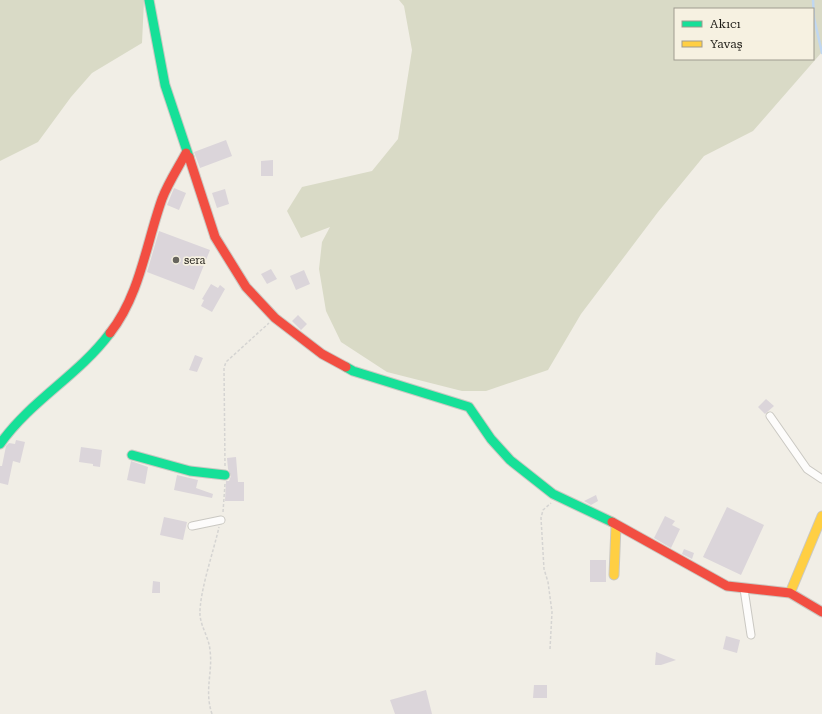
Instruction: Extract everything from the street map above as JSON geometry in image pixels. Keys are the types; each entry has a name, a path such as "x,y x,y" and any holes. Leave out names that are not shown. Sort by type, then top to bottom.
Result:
{"street":[{"path":"149,0 165,85 214,237 246,286 274,318 322,354 353,371 469,407 491,439 510,460 553,494 727,586 790,593 822,612"},
{"path":"0,444 9,429 26,411 92,354 112,331 127,306 136,284 163,196 186,153"},
{"path":"770,416 807,469 822,479"},
{"path":"132,455 216,476 226,475"},
{"path":"790,593 822,516"},
{"path":"192,526 221,520"},
{"path":"614,575 616,526"},
{"path":"744,589 751,635"}],"path":[{"path":"212,714 207,701 210,650 202,627 200,614 202,598 221,520 226,475 224,368 226,362 274,318"},
{"path":"550,649 552,612 548,582 544,570 542,513 545,507 551,503 565,500"}],"green space":[{"path":"0,0 144,0 142,43 92,73 71,97 38,142 0,161"},
{"path":"399,0 822,0 822,52 753,131 704,156 658,212 581,314 548,370 486,391 462,391 387,372 341,342 326,311 319,269 322,242 330,227 301,238 287,211 302,187 372,171 398,139 412,50 404,6"}],"building":[{"path":"226,140 232,156 200,168 194,152"},
{"path":"273,160 273,176 261,176 261,161"},
{"path":"174,188 186,193 179,210 167,205"},
{"path":"225,189 229,204 217,208 212,193"},
{"name":"sera","path":"159,231 210,250 194,290 147,272"},
{"path":"271,269 277,279 267,284 261,274"},
{"path":"304,270 310,284 296,290 290,276"},
{"path":"211,284 218,288 220,285 225,289 212,312 201,306 204,300 202,299"},
{"path":"298,315 307,324 301,330 292,321"},
{"path":"195,355 203,358 197,372 189,370"},
{"path":"766,399 774,406 765,414 758,407"},
{"path":"16,440 25,442 20,463 13,461 8,485 0,483 0,466 2,466 6,446 9,443 15,444"},
{"path":"81,447 102,450 100,467 93,466 93,464 79,462"},
{"path":"236,457 238,482 244,482 244,501 225,501 226,481 229,481 231,476 228,469 227,458"},
{"path":"131,461 148,467 145,484 127,480"},
{"path":"177,475 198,480 196,488 213,494 212,498 174,490"},
{"path":"596,495 598,501 591,505 584,501"},
{"path":"727,507 764,525 741,575 703,557"},
{"path":"665,516 675,521 672,525 680,529 671,548 654,538"},
{"path":"164,517 187,522 183,540 160,535"},
{"path":"684,549 694,553 692,559 682,554"},
{"path":"590,560 606,560 606,582 590,582"},
{"path":"153,581 160,582 160,593 152,593"},
{"path":"726,636 740,640 737,653 723,649"},
{"path":"656,652 676,660 661,665 655,665"},
{"path":"534,685 547,685 547,698 533,698"},
{"path":"426,690 432,714 395,714 390,700"}],"waterway":[{"path":"813,0 813,8"},
{"path":"814,18 822,53"}],"traffic: fast":[{"path":"149,0 165,85 189,157"},
{"path":"0,444 12,428 84,362 110,333"},
{"path":"346,367 353,371 469,407 491,439 510,460 553,494 612,522"},
{"path":"132,455 190,471 225,475"}],"traffic: slow":[{"path":"790,593 822,516"},
{"path":"614,575 616,526"}],"traffic: jam":[{"path":"110,333 129,302 141,269 162,199 170,181 186,153"},
{"path":"189,157 215,237 246,287 275,318 322,354 346,367"},
{"path":"612,522 727,586 790,593 822,612"}],"place":[{"name":"sera","path":"176,260"}]}
